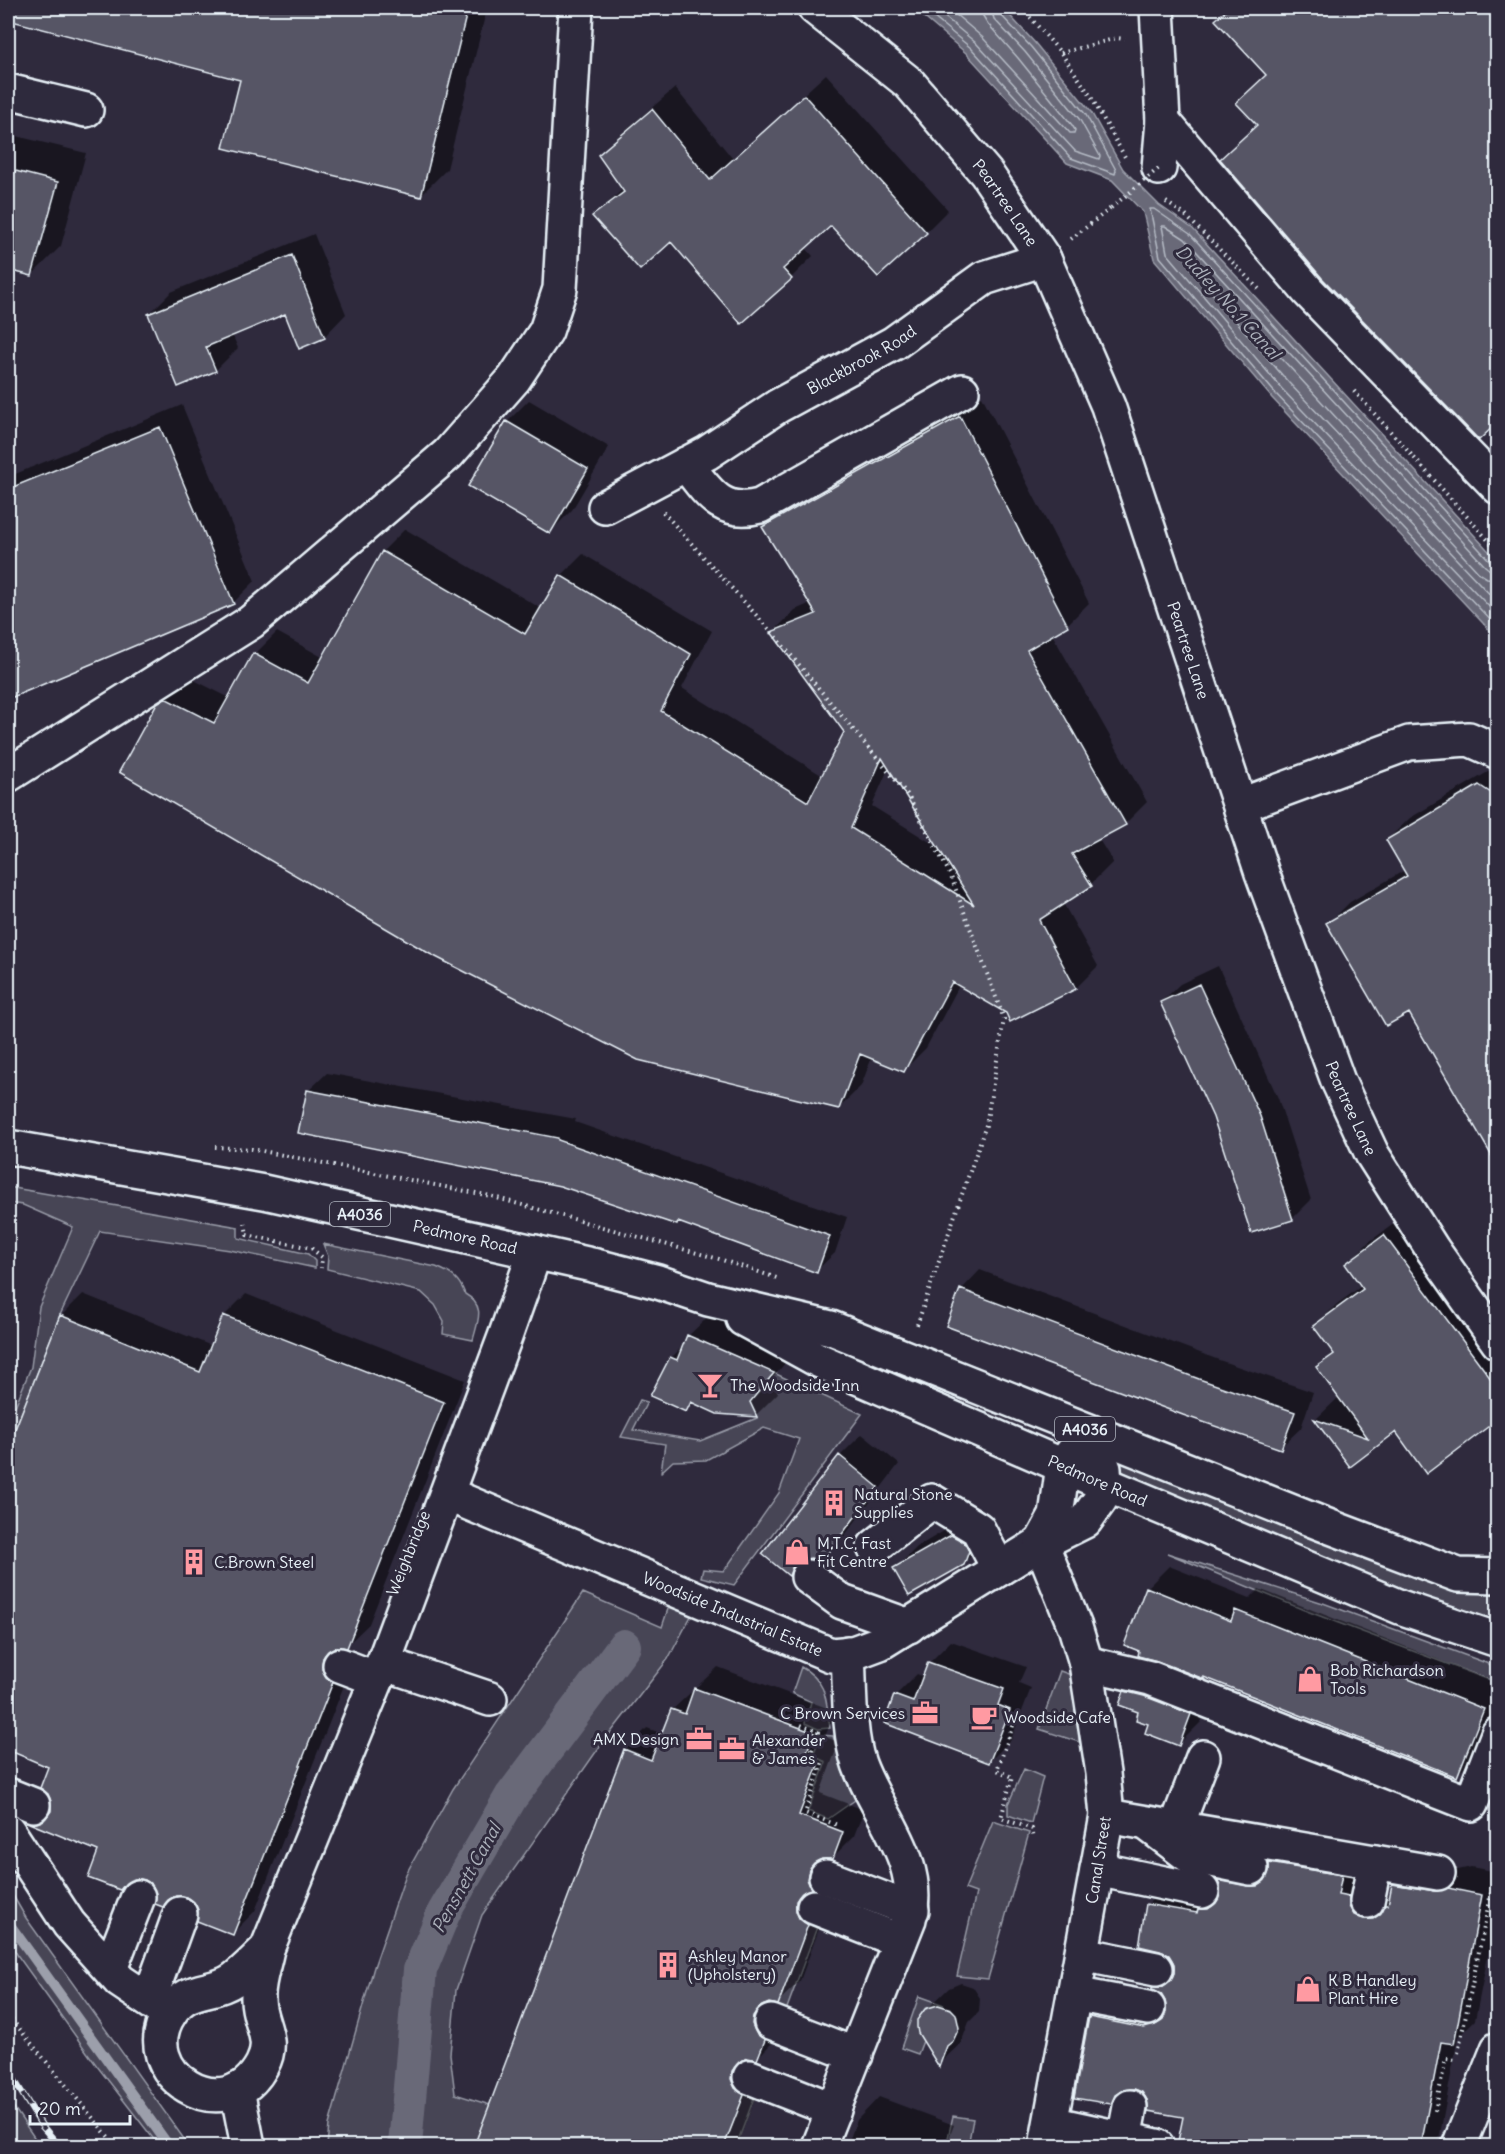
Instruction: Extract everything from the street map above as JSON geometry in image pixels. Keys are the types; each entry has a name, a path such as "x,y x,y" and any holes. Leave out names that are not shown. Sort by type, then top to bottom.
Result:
{"main road":[{"path":"8,775 251,622 448,453 514,379 546,331 560,289 576,8"},
{"name":"Peartree Lane","path":"815,8 909,83 986,173 1044,259 1108,406 1262,873 1338,1081 1372,1154 1433,1250 1497,1341"},
{"path":"1157,8 1163,121 1159,168"},
{"path":"8,91 86,110"},
{"path":"1163,121 1308,291 1497,487"},
{"name":"Blackbrook Road","path":"605,507 707,453 778,406 894,343 984,278 1044,259"},
{"path":"675,470 729,507 744,510 760,506 962,391"},
{"path":"1241,805 1409,743 1469,740 1497,752"},
{"name":"Pedmore Road","path":"8,1146 264,1192 535,1252 647,1279 708,1299 831,1328 1458,1575 1497,1576"},
{"path":"180,1914 159,2007 163,2030 161,2048 166,2064 177,2079 190,2089 207,2095 225,2094 237,2090 255,2077 264,2062 268,2044 266,2027 259,2011 258,1996 267,1949 380,1670 535,1252"},
{"name":"Pedmore Road","path":"708,1299 818,1360 1105,1484 1400,1606 1497,1640"},
{"path":"1041,1543 1056,1516 1063,1465 1088,1431"},
{"path":"1041,1543 1085,1521 1100,1500 1105,1484 1104,1469 1088,1431"},
{"name":"Weighbridge","path":"380,1670 377,1631 443,1465 464,1447"},
{"name":"Woodside Industrial Estate","path":"447,1494 831,1655 848,1653 880,1643 1041,1543"},
{"path":"874,1547 932,1501 978,1529 999,1569"},
{"name":"Canal Street","path":"1041,1543 1075,1627 1086,1663 1103,1773 1107,1816 1048,2135"},
{"path":"808,1577 842,1602 909,1626"},
{"path":"819,2146 912,1910 907,1860 858,1763 851,1724 848,1653"},
{"path":"1086,1663 1207,1689 1320,1734 1471,1804 1473,1768 1497,1734"},
{"path":"340,1665 380,1670 490,1699"},
{"path":"1161,1825 1203,1757"},
{"path":"1107,1816 1438,1873"},
{"path":"1161,1825 1188,1855 1251,1868"},
{"path":"8,1831 69,1924 120,1981 159,2007"},
{"path":"1367,1901 1375,1862"},
{"path":"1097,1869 1202,1891"},
{"path":"826,1877 912,1910"},
{"path":"110,1969 138,1897"},
{"path":"814,1907 900,1941"},
{"path":"159,2007 180,2000 196,1991 232,1981 267,1949"},
{"path":"1082,1954 1156,1969"},
{"path":"1074,1994 1148,2008"},
{"path":"771,2022 856,2055"},
{"path":"1459,2146 1489,2099 1497,2049"},
{"path":"750,2078 834,2110"},
{"path":"237,2090 248,2146"},
{"path":"1124,2139 1130,2108"},
{"path":"1048,2135 1124,2139 1157,2146"}],"path":[{"path":"1060,53 1117,38 1159,43"},
{"path":"1044,259 1159,168"},
{"path":"675,470 655,492 663,513 775,636 907,794 950,874 1004,1019 986,1125 914,1334"},
{"path":"245,1223 247,1235 312,1248 321,1257 321,1268"},
{"path":"1015,1720 997,1770 1012,1777 1001,1818 1032,1828 1034,1839"},
{"path":"801,1725 818,1732 809,1758 822,1763 805,1813 840,1826"},
{"path":"1434,2114 1446,2059 1456,2061 1497,1859"},
{"path":"8,2015 116,2146"}],"shaded area":[{"path":"8,1187 238,1227 238,1238 308,1254 315,1261 315,1268 230,1250 100,1231 60,1315 8,1447 8,1409 14,1409 31,1367 39,1307 73,1227 23,1205 8,1203"},
{"path":"323,1244 436,1267 450,1274 463,1288 465,1294 476,1303 479,1314 473,1340 443,1334 444,1321 435,1305 421,1292 327,1269 328,1256"},
{"path":"774,1373 862,1414 734,1585 701,1577 703,1569 724,1571 779,1493 799,1439 764,1428 706,1460 673,1461 661,1472 665,1444 621,1437 640,1400 647,1402 633,1430 700,1441 757,1418 750,1402"},
{"path":"1114,1460 1123,1461 1458,1586 1497,1595 1497,1621 1460,1611 1289,1544 1114,1468"},
{"path":"1167,1553 1323,1603 1486,1663 1497,1671 1497,1681 1304,1610"},
{"path":"583,1593 662,1627 670,1603 691,1616 668,1659 598,1749 482,1915 456,1990 450,2054 455,2094 490,2105 474,2146 327,2146 329,2125 374,1967 406,1874 453,1789"},
{"path":"801,1667 810,1673 821,1686 826,1700 830,1728 818,1729 805,1723 811,1702 792,1693"},
{"path":"1060,1671 1074,1676 1079,1742 1039,1729"},
{"path":"820,1735 833,1736 845,1779 855,1800 828,1819 808,1811 826,1762 813,1756"},
{"path":"1024,1769 1043,1777 1031,1823 1008,1815 1008,1804"},
{"path":"993,1821 1029,1833 988,1979 957,1976 976,1893 965,1889"},
{"path":"8,1887 26,1918 189,2146 159,2146 97,2066 18,1956 8,1939"},
{"path":"808,1924 817,1927 783,2019 774,2015"},
{"path":"919,1996 944,2005 930,2007 921,2015 918,2027 923,2041 918,2054 901,2048"},
{"path":"747,2087 757,2090 736,2146 724,2146"},
{"path":"8,2099 40,2146 8,2146"},
{"path":"953,2116 973,2119 968,2146 946,2146"}],"water":[{"name":"Dudley No.1 Canal","path":"913,8 1003,8 1035,43 1091,112 1123,169 1159,205 1193,229 1497,560 1497,638 1272,398 1154,259 1143,212 1112,180 1067,163 966,53"}],"building":[{"path":"8,8 468,8 421,197 223,148 240,80 8,20"},
{"path":"1229,8 1497,8 1497,423 1479,440 1322,278 1220,159 1257,125 1236,103 1266,75 1215,20"},
{"path":"804,95 927,233 878,277 831,226 783,269 792,279 741,324 671,242 640,270 592,216 624,192 598,155 652,109 710,180"},
{"path":"8,169 58,182 32,276 8,270"},
{"path":"292,255 325,338 299,349 285,314 206,347 216,371 178,387 148,314"},
{"path":"960,416 1068,626 1027,650 1126,825 1072,854 1092,886 1039,920 1076,989 1010,1022 1006,1013 952,982 904,1072 860,1054 839,1109 638,1060 430,954 119,772 157,703 165,698 214,723 253,653 308,683 382,551 525,634 560,575 691,654 661,711 808,802 844,732 771,632 816,614 762,527","holes":["882,758 974,905 851,828"]},
{"path":"506,421 588,469 550,534 468,486"},
{"path":"160,427 234,604 8,699 8,489"},
{"path":"1479,785 1497,797 1497,1165 1409,1013 1386,1026 1326,923 1407,876 1386,840"},
{"path":"1199,984 1260,1116 1293,1220 1251,1233 1213,1117 1160,1002"},
{"path":"307,1090 558,1138 558,1140 830,1236 817,1273 678,1222 677,1225 560,1186 298,1133"},
{"path":"1384,1235 1497,1387 1497,1420 1426,1474 1396,1432 1350,1467 1314,1419 1368,1438 1316,1367 1334,1354 1313,1326 1363,1289 1345,1264"},
{"path":"960,1289 1199,1379 1295,1412 1281,1449 1183,1415 946,1326"},
{"name":"C.Brown Steel","path":"60,1315 200,1372 223,1315 444,1402 347,1648 336,1647 328,1651 323,1658 322,1669 326,1677 333,1682 233,1935 197,1921 198,1910 194,1902 187,1897 176,1896 168,1900 163,1907 155,1904 156,1894 152,1885 145,1880 135,1879 126,1883 120,1890 88,1878 98,1851 29,1823 44,1820 51,1811 48,1794 40,1788 48,1767 8,1750 8,1447"},
{"name":"The Woodside Inn","path":"687,1335 774,1373 750,1402 757,1417 717,1414 691,1402 686,1412 650,1396 670,1357 677,1360"},
{"name":"Natural Stone Supplies","path":"839,1455 878,1487 820,1563 811,1558 800,1560 793,1566 789,1576 762,1554"},
{"path":"951,1535 964,1542 969,1551 964,1565 909,1596 893,1568"},
{"name":"Bob Richardson Tools","path":"1146,1587 1231,1621 1235,1610 1484,1709 1457,1777 1204,1677 1204,1679 1138,1656 1139,1651 1124,1645"},
{"path":"928,1662 1004,1689 998,1705 1010,1710 989,1763 884,1723 894,1695 913,1702"},
{"name":"Ashley Manor (Upholstery)","path":"694,1688 814,1733 804,1759 818,1765 799,1815 843,1832 833,1859 822,1859 814,1863 807,1879 811,1889 802,1893 796,1901 799,1918 808,1925 778,2005 769,2003 760,2007 753,2016 752,2024 756,2033 765,2040 757,2060 748,2058 739,2062 732,2071 731,2079 735,2088 744,2095 724,2146 474,2146 624,1749 651,1760 671,1709 685,1714"},
{"path":"1124,1691 1191,1714 1179,1746 1145,1733 1148,1724 1136,1720 1138,1712 1119,1705"},
{"name":"K B Handley Plant Hire","path":"1269,1863 1342,1875 1338,1895 1349,1897 1349,1906 1354,1915 1364,1919 1373,1919 1381,1913 1385,1905 1388,1905 1392,1884 1435,1891 1448,1888 1482,1895 1454,2044 1441,2042 1421,2146 1177,2146 1183,2117 1148,2111 1147,2100 1142,2092 1134,2089 1123,2090 1115,2095 1111,2104 1074,2098 1089,2017 1144,2028 1162,2021 1166,2012 1165,2001 1161,1994 1152,1990 1152,1987 1162,1987 1170,1981 1174,1973 1174,1964 1169,1955 1139,1946 1146,1904 1197,1913 1198,1909 1208,1909 1216,1903 1220,1894 1217,1880 1257,1886 1265,1880 1269,1871"},
{"path":"938,2005 951,2009 956,2014 959,2028 953,2041 947,2046 939,2067 918,2033 917,2027 917,2020 925,2009"}],"waterway":[{"name":"Pensnett Canal","path":"405,2146 420,1970 444,1912 511,1797 624,1646"},
{"path":"8,1922 169,2146"}],"railway":[{"path":"8,2070 42,2126 59,2146"}],"place":[{"name":"The Woodside Inn","path":"710,1385"},
{"name":"Natural Stone Supplies","path":"834,1503"},
{"name":"M.T.C. Fast Fit Centre","path":"797,1552"},
{"name":"C.Brown Steel","path":"194,1562"},
{"name":"Bob Richardson Tools","path":"1310,1679"},
{"name":"C Brown Services","path":"925,1713"},
{"name":"Woodside Cafe","path":"984,1717"},
{"name":"AMX Design","path":"699,1739"},
{"name":"Alexander & James","path":"732,1749"},
{"name":"Ashley Manor (Upholstery)","path":"668,1965"},
{"name":"K B Handley Plant Hire","path":"1308,1989"}]}
